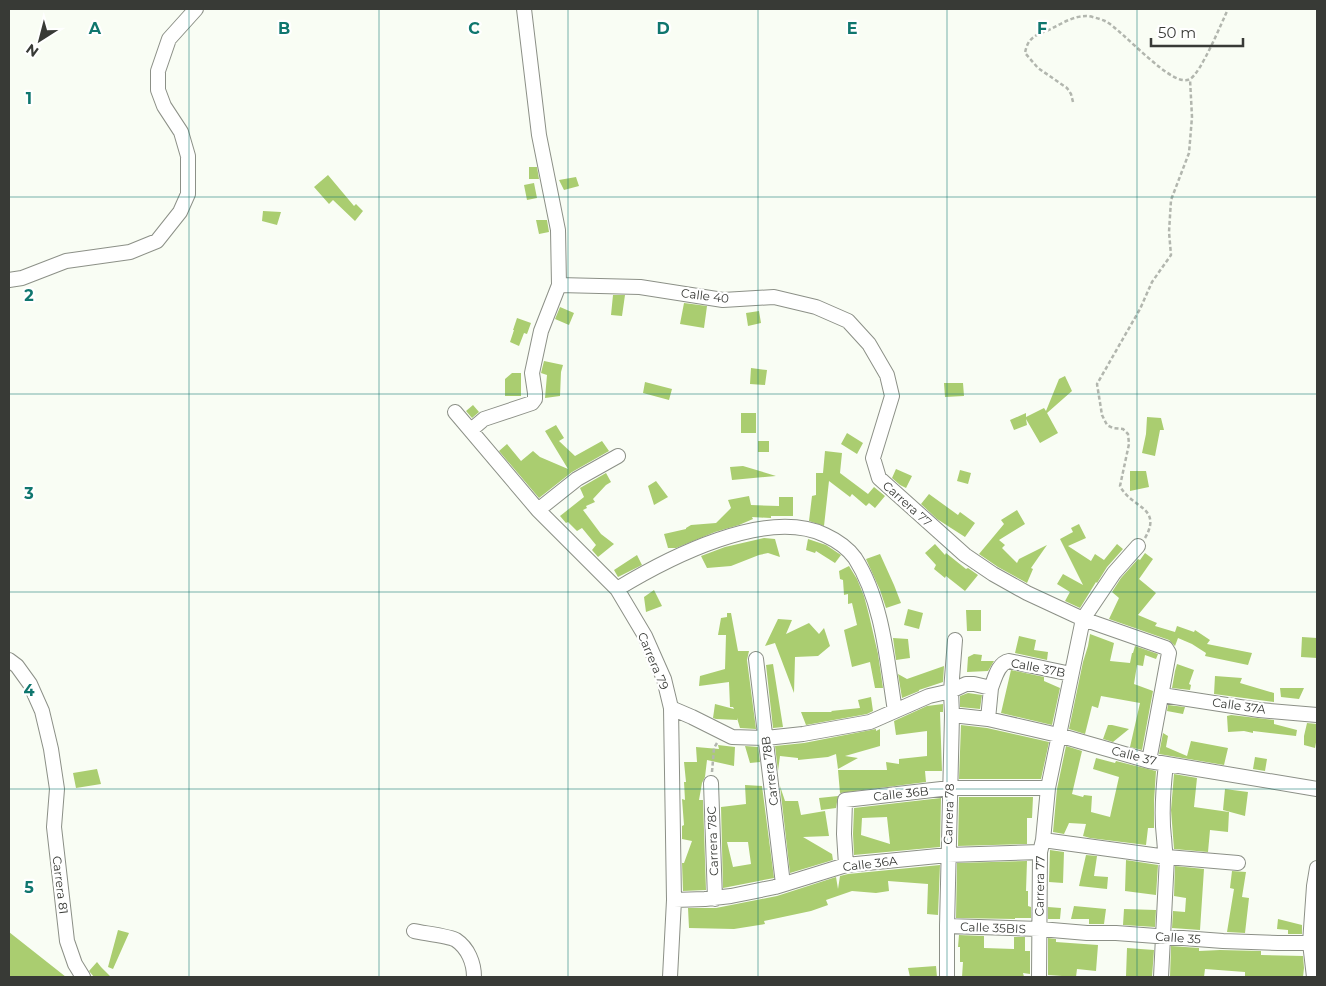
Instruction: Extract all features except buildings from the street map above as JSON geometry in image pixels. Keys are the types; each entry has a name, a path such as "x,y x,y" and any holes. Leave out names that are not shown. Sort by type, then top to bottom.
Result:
{"street":[{"path":"9,280 22,278 66,261 130,252 157,242 180,212 188,194 188,156 181,132 164,106 158,90 158,71 169,39 196,9"},
{"path":"470,430 484,419 532,403 535,399 532,373 541,331 559,285 558,230 539,135 524,9"},
{"name":"Calle 40","path":"559,285 640,287 723,300 774,297 816,307 848,321"},
{"name":"Carrera 77","path":"848,321 869,344 887,374 892,396 873,458 879,478 965,555 993,574 1083,619"},
{"name":"Carrera 79","path":"455,412 538,510 616,589 645,636 664,678 671,708 674,900 670,977"},
{"path":"538,510 577,479 618,456"},
{"path":"616,589 644,572 707,543 761,528 790,526 816,530 839,542 854,557 865,578 876,604 884,636 895,711"},
{"name":"Carrera 77","path":"1039,977 1041,846 1048,788 1083,619 1114,572 1138,546"},
{"path":"1083,619 1168,650 1162,695 1149,761"},
{"name":"Carrera 78","path":"947,977 951,691 955,645"},
{"name":"Carrera 78B","path":"756,659 783,884"},
{"name":"Carrera 81","path":"9,660 17,666 30,684 42,711 51,749 58,789 54,827 67,941 75,964 83,977"},
{"name":"Calle 37B","path":"988,719 991,688 1000,665 1004,662 1009,661 1071,674"},
{"path":"671,708 732,737 766,738 803,734 870,722 929,696 951,691 966,684 991,688"},
{"name":"Calle 37A","path":"1162,695 1259,710 1317,715"},
{"name":"Calle 37","path":"952,715 988,719 1058,735 1149,761 1317,789"},
{"path":"1161,977 1168,857 1165,852 1162,792 1166,764"},
{"name":"Carrera 78C","path":"711,784 715,899"},
{"name":"Calle 36B","path":"846,865 844,834 845,800 950,788 1048,788"},
{"name":"Calle 36A","path":"674,900 715,899 731,896 783,884 846,865 1041,846 1238,863"},
{"path":"1314,977 1317,868"},
{"name":"Calle 35BIS","path":"947,926 1040,929"},
{"name":"Calle 35","path":"1040,929 1087,934 1116,933 1223,942 1314,943"},
{"path":"414,931 455,939 468,952 474,967 474,977"}],"path":[{"path":"1073,102 1067,88 1038,68 1025,53 1026,44 1031,38 1072,18 1087,16 1105,21 1170,75 1184,81 1190,79 1202,63 1228,9"},
{"path":"1138,546 1150,529 1151,519 1148,512 1124,492 1120,486 1129,444 1128,434 1123,429 1112,428 1107,425 1102,416 1097,384 1140,308 1152,282 1171,255 1169,232 1171,200 1189,153 1192,117 1190,79"},
{"path":"711,784 714,748 719,741 732,737"}]}
